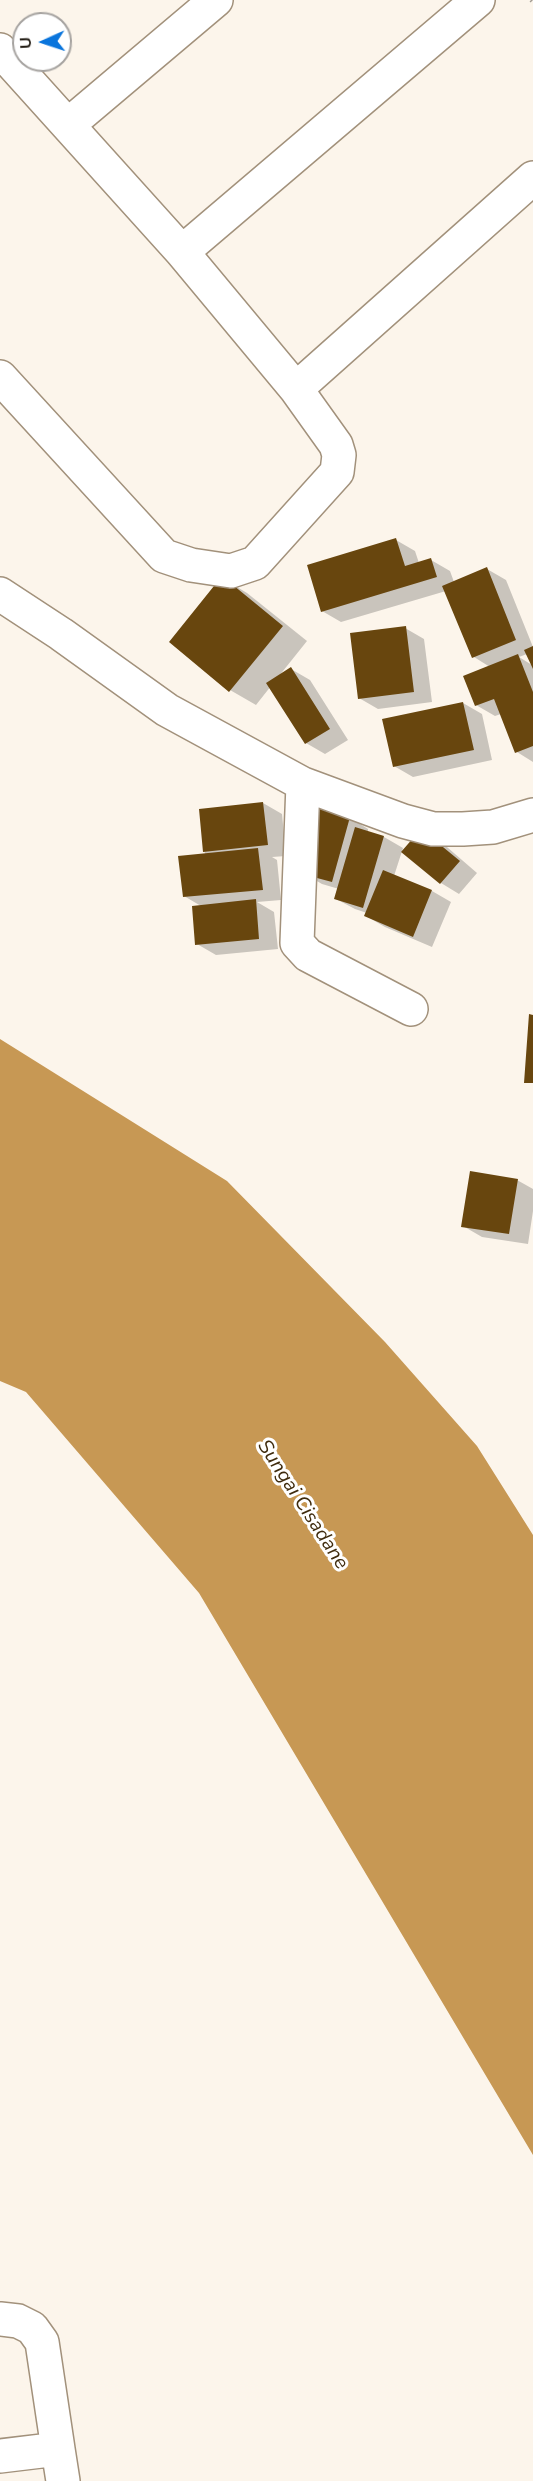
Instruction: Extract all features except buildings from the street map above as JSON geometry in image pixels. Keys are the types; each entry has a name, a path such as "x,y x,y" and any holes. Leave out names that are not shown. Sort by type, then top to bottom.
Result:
{"street":[{"path":"68,125 216,0"},
{"path":"182,252 478,0"},
{"path":"0,377 164,556 191,565 231,571 255,563 337,472 339,455 336,446 296,389 182,252 2,55"},
{"path":"296,389 533,178"},
{"path":"0,594 61,634 167,710 303,784 403,821 433,828 463,829 493,826 533,815"},
{"path":"303,784 297,943 308,954 411,1009"},
{"path":"0,2319 8,2318 32,2328 42,2342 63,2481"},
{"path":"0,2456 58,2449"}],"water":[{"name":"Sungai Cisadane","path":"0,1039 227,1181 385,1342 477,1446 533,1535 533,2155 199,1593 26,1392 0,1381"}]}
